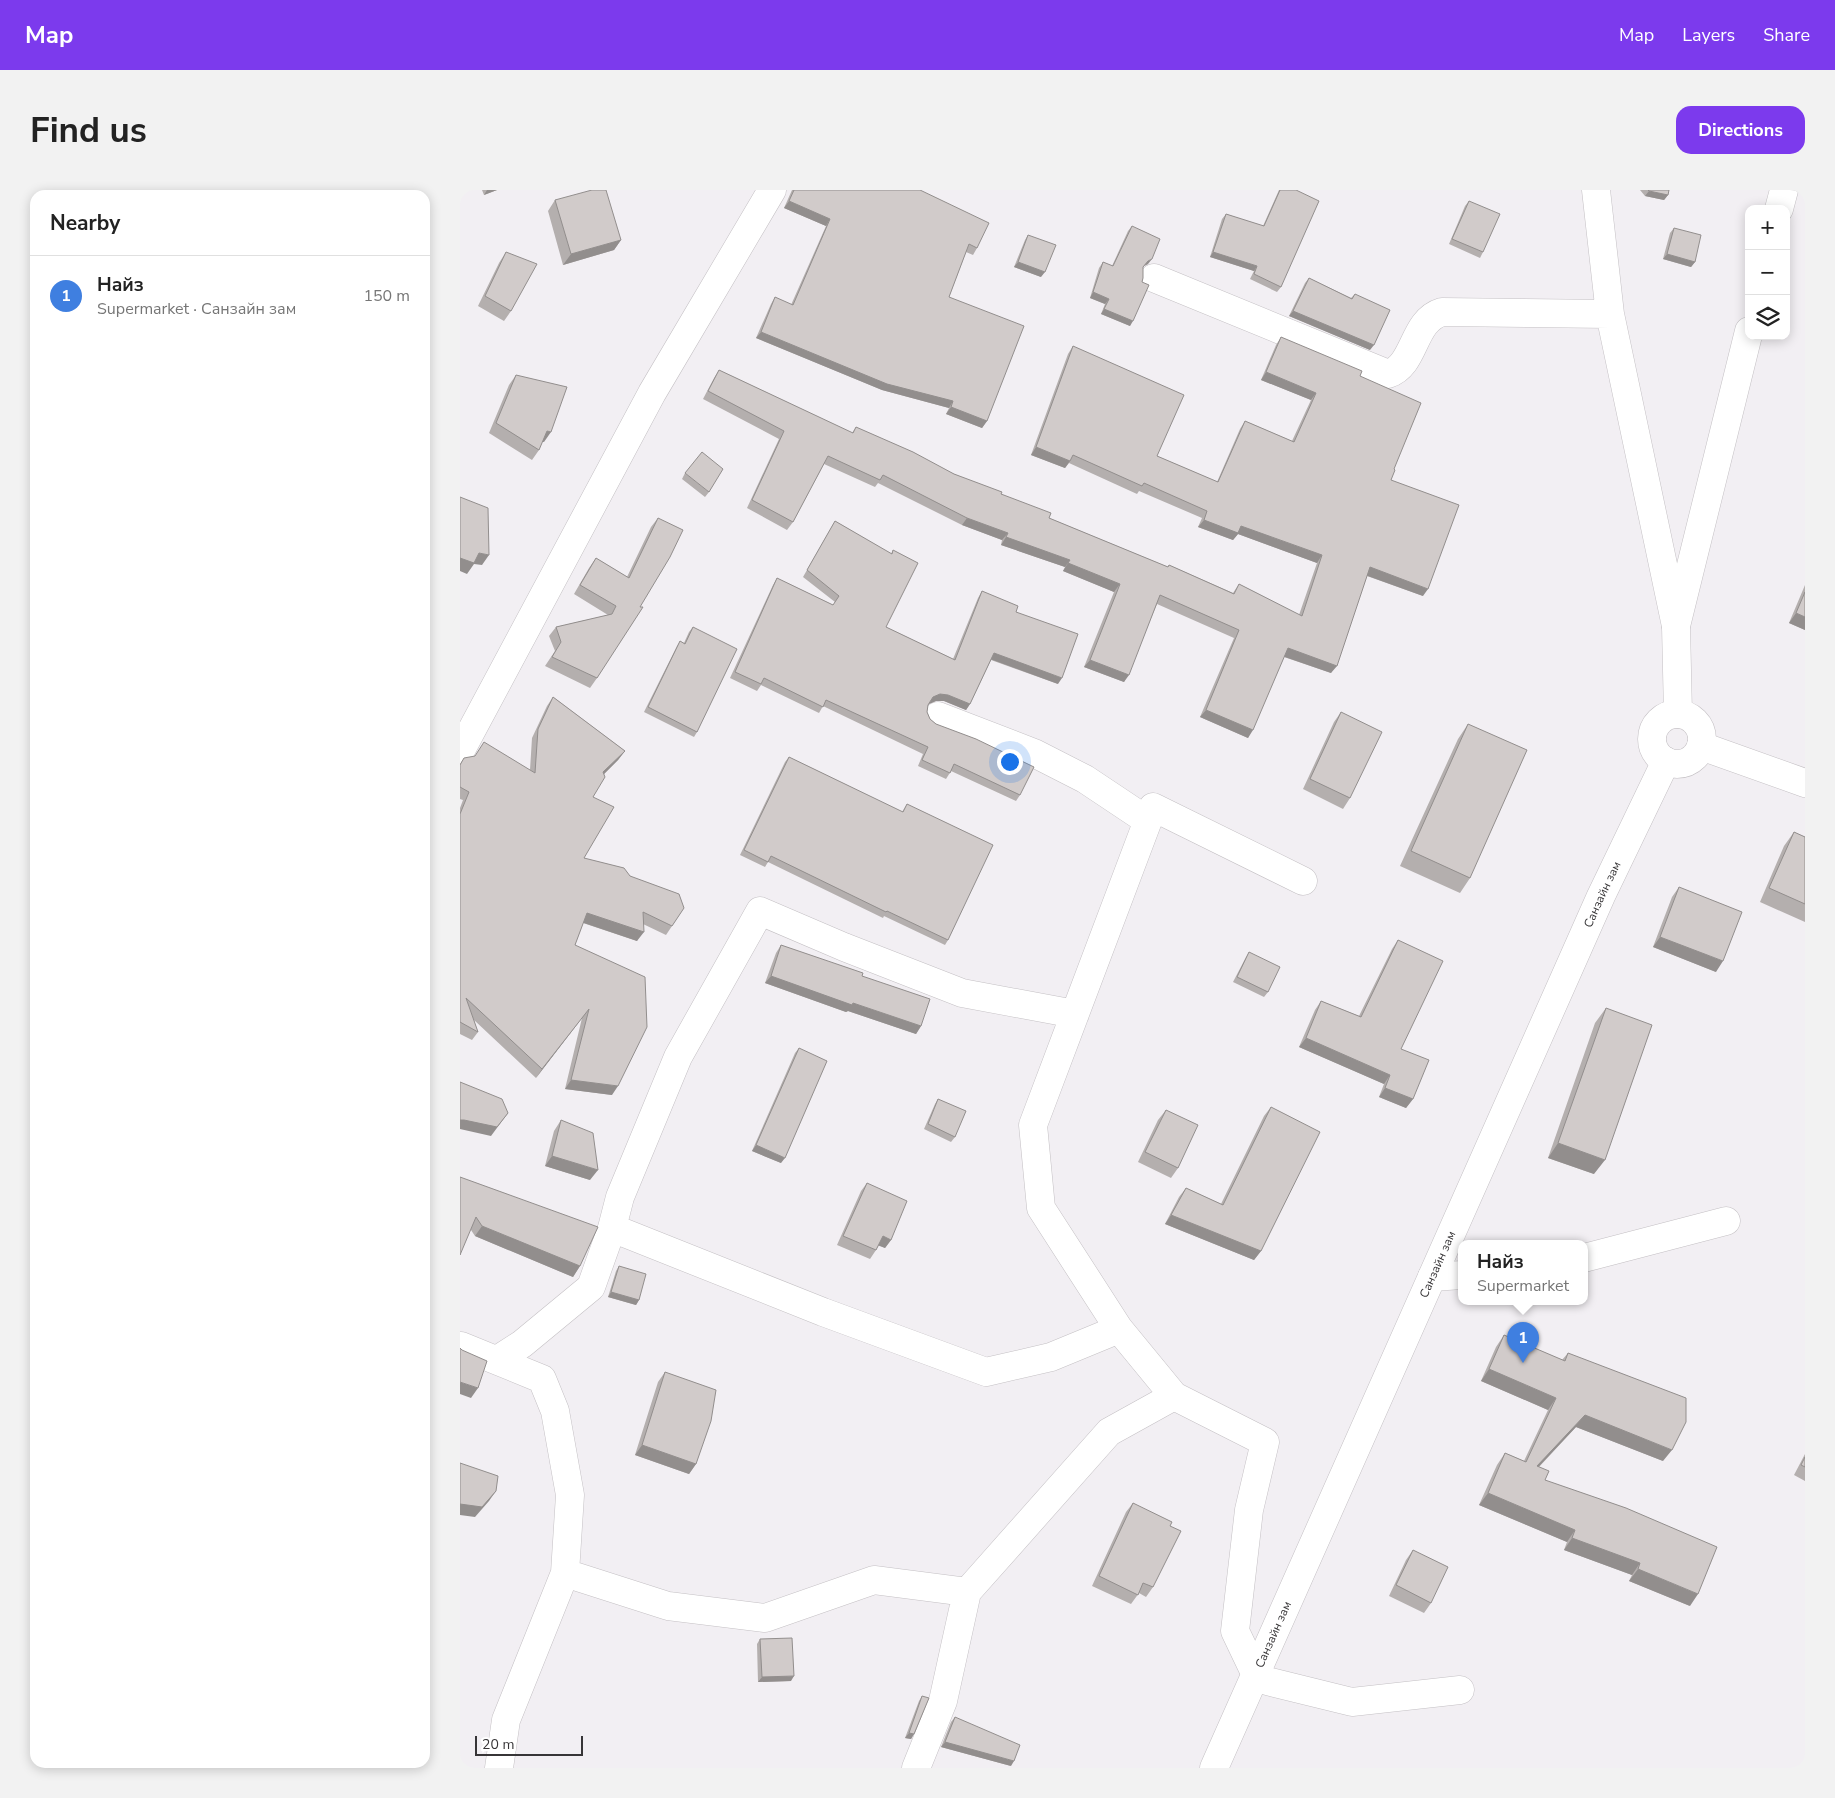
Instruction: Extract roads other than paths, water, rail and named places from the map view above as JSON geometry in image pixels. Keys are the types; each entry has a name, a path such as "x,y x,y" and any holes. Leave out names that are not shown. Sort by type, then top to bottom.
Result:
{"street":[{"path":"460,752 652,393 772,190"},
{"path":"1596,190 1610,314 1676,626 1678,714"},
{"path":"1780,205 1784,190"},
{"path":"1154,278 1388,374 1397,371 1427,320 1433,315 1442,312 1610,314"},
{"path":"1676,626 1747,340"},
{"path":"1678,714 1689,717 1697,724 1702,735 1702,746 1696,755 1687,762 1677,764 1666,761 1657,754 1653,744 1653,733 1658,723 1667,716 1678,714"},
{"path":"938,716 1034,753 1085,779 1148,821"},
{"path":"1702,746 1805,783"},
{"name":"Санзайн зам","path":"1214,1768 1600,896 1666,761"},
{"path":"1303,880 1153,807 1033,1125 1041,1208 1119,1329 1174,1396 1265,1442 1249,1510 1235,1631 1256,1675 1267,1681 1352,1702 1460,1690"},
{"path":"497,1360 522,1344 591,1288 612,1228 620,1197 678,1057 760,911 844,947 962,993 1074,1014"},
{"path":"1588,1257 1726,1221"},
{"path":"612,1228 823,1312 986,1372 1052,1357 1119,1329"},
{"path":"1432,1277 1458,1275"},
{"path":"461,1346 542,1379 555,1411 570,1495 565,1573 506,1720 498,1768"},
{"path":"916,1768 943,1702 967,1592 1109,1432 1174,1396"},
{"path":"565,1573 668,1606 765,1618 874,1580 967,1592"}],"place":[{"name":"Найз","path":"1523,1363"}]}
